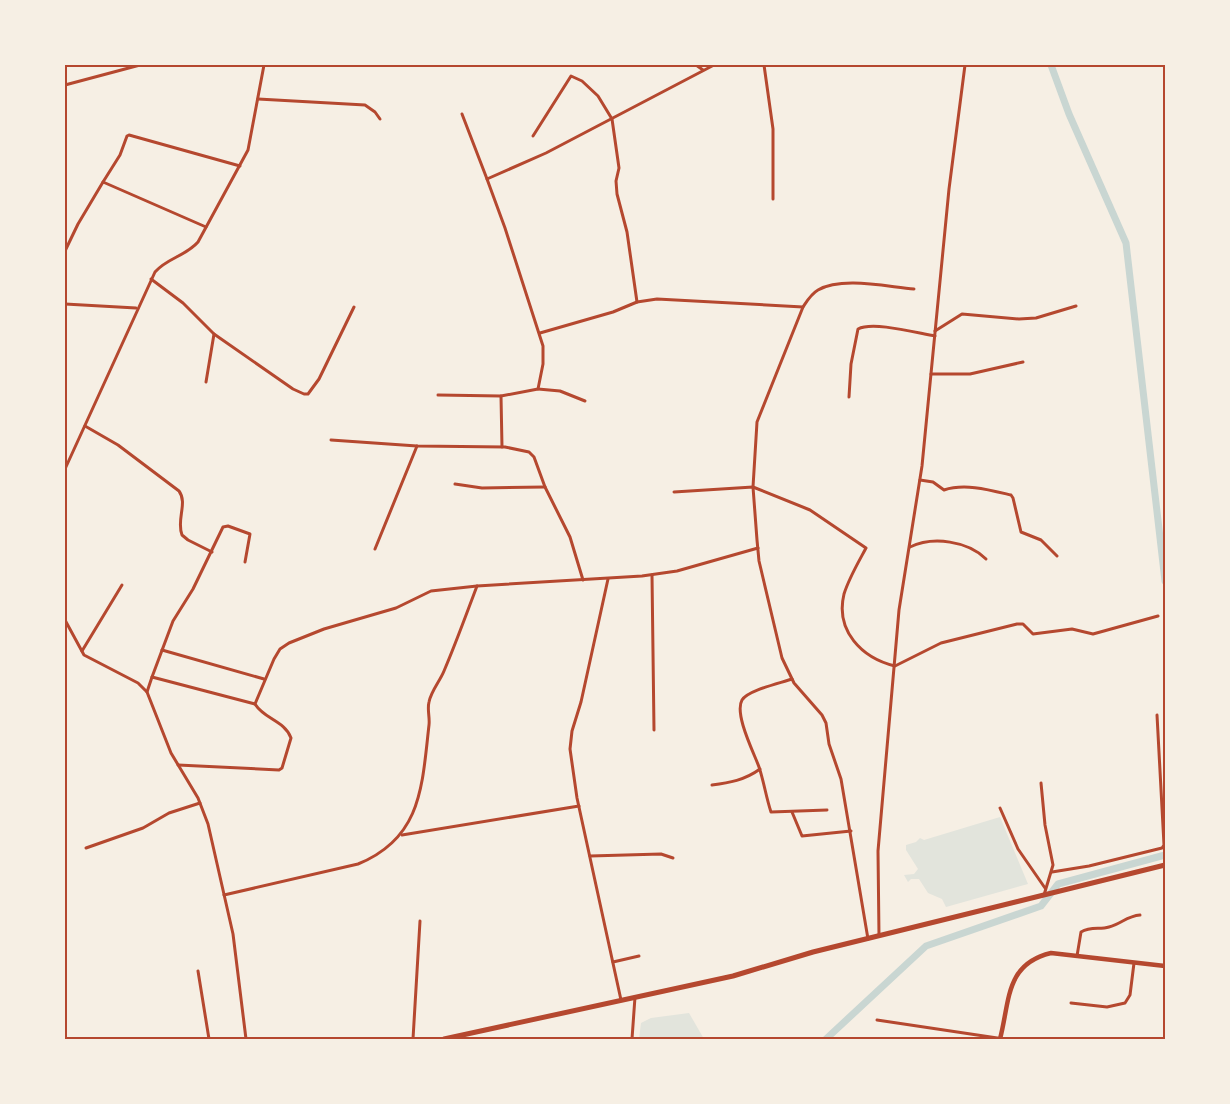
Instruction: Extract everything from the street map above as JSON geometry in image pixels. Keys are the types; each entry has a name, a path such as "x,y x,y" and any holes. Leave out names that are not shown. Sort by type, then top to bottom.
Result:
{"main road":[{"path":"444,1039 733,976 813,952 868,940 1165,865"}],"street":[{"path":"65,85 140,65"},
{"path":"65,469 136,308 151,279 164,263 193,247 240,166 250,144 264,65"},
{"path":"696,65 704,70"},
{"path":"487,178 546,153 714,65"},
{"path":"764,65 773,129 772,199"},
{"path":"879,937 878,850 896,666 899,610 920,480 949,189 965,65"},
{"path":"534,136 571,76 582,81 598,96 612,118 619,168 616,181 617,194 627,232 637,302"},
{"path":"258,99 365,105 375,112 380,119"},
{"path":"462,114 505,228 531,314 540,333 543,364 538,389"},
{"path":"65,251 86,209 120,155 126,136 129,135 240,166"},
{"path":"103,182 206,227"},
{"path":"151,279 183,303 214,334 293,389 304,394 308,394 319,379 354,307"},
{"path":"868,940 841,779 829,744 826,723 822,714 792,679 782,658 758,548 753,487 757,422 803,307 816,291 831,285 858,284 914,290"},
{"path":"540,333 614,312 637,302 657,299 689,299 803,307"},
{"path":"65,304 136,308"},
{"path":"935,331 962,314 1019,319 1036,318 1076,306"},
{"path":"849,397 851,364 858,329 873,327 935,336"},
{"path":"206,382 214,334"},
{"path":"931,374 970,374 1023,362"},
{"path":"438,395 501,396 538,389 560,391 585,401"},
{"path":"501,396 502,447"},
{"path":"85,426 118,445 178,492 183,500 180,516 182,534 212,552"},
{"path":"331,440 417,446 502,447 522,449 532,454 545,486 570,537 583,580"},
{"path":"375,549 417,446"},
{"path":"920,480 933,482 944,490 957,487 972,488 1011,495 1021,532 1041,540 1057,556"},
{"path":"455,484 489,488 545,486"},
{"path":"674,492 753,487 810,510 866,548 844,594 844,626 851,641 879,662 896,666 941,643 1017,624 1023,624 1033,634 1072,629 1093,634 1158,616"},
{"path":"147,692 173,621 212,552 220,530 228,526 250,534 245,562"},
{"path":"910,547 928,540 942,541 975,551 986,559"},
{"path":"255,704 264,679 280,649 289,643 324,629 396,608 431,591 477,586 652,575 677,571 758,548"},
{"path":"652,575 654,730"},
{"path":"608,579 581,702 572,731 572,765 578,806 621,1000"},
{"path":"82,651 122,585"},
{"path":"224,895 358,864 378,856 401,835 413,814 420,785 430,720 429,700 448,662 477,586"},
{"path":"65,620 82,651 98,663 138,683 147,692 178,765 200,803 208,824 233,934 246,1039"},
{"path":"162,650 264,679"},
{"path":"152,677 255,704 261,712 290,734 291,742 284,756 282,768 279,770 178,765"},
{"path":"792,679 748,694 740,706 743,720 760,769 771,812 827,810"},
{"path":"1052,872 1089,866 1162,848 1164,845 1157,715"},
{"path":"712,786 751,776 760,769"},
{"path":"1041,783 1045,826 1053,865 1044,896"},
{"path":"86,848 143,828 169,813 200,803"},
{"path":"401,835 578,806"},
{"path":"1000,808 1018,849 1045,889"},
{"path":"792,812 802,836 850,831"},
{"path":"590,856 661,854 673,858"},
{"path":"1077,956 1081,932 1093,928 1109,927 1130,916 1140,915"},
{"path":"413,1039 420,921"},
{"path":"877,1020 1001,1039 1012,983 1022,968 1034,957 1051,953 1165,966"},
{"path":"613,962 639,956"},
{"path":"1071,1003 1107,1006 1125,1003 1130,995 1134,962"},
{"path":"198,972 209,1039"},
{"path":"632,1039 635,997"}],"shaded area":[{"path":"1000,817 1028,884 946,907 942,899 928,893 919,879 911,879 908,882 904,875 914,874 918,869 906,850 906,845 916,842 920,838 924,840"},
{"path":"689,1013 704,1039 639,1039 641,1023 651,1018"}],"waterway":[{"path":"1051,65 1069,114 1126,243 1165,581"},
{"path":"826,1039 926,946 1041,906 1058,884 1165,855"}]}
